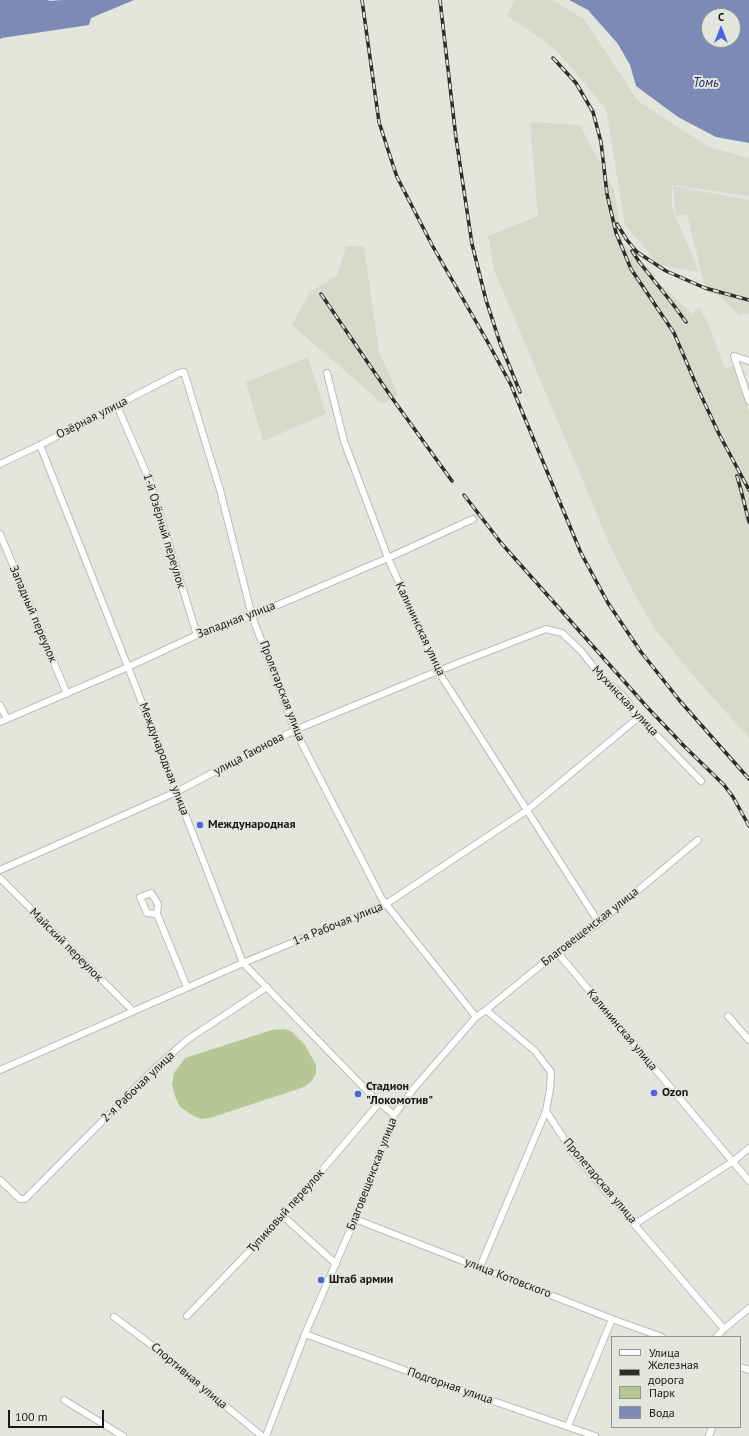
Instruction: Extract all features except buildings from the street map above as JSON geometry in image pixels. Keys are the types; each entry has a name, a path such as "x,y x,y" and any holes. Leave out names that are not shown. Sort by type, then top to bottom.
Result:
{"street":[{"path":"749,361 734,356 749,401"},
{"name":"Озёрная улица","path":"0,464 117,406 179,373 184,372"},
{"name":"Пролетарская улица","path":"184,372 220,490 252,616 295,730 382,899 476,1017"},
{"name":"Калининская улица","path":"327,373 344,441 388,558 438,671 526,811 599,923"},
{"name":"1-й Озёрный переулок","path":"117,406 149,479 196,635"},
{"name":"Международная улица","path":"40,445 243,963 394,1115"},
{"name":"Западная улица","path":"0,722 68,694 196,635 252,616 388,558 473,519"},
{"name":"Западный переулок","path":"0,534 68,694"},
{"name":"улица Гаюнова","path":"0,870 176,792 295,730 438,671 546,629"},
{"name":"Мухинская улица","path":"546,629 562,633 581,651 600,676 624,697 639,716 701,781"},
{"path":"0,705 7,719"},
{"name":"1-я Рабочая улица","path":"0,1070 187,987 386,904 526,811 639,716"},
{"name":"Благовещенская улица","path":"266,1436 306,1334 355,1219 394,1115 415,1087 476,1017 557,952 599,923 698,840"},
{"name":"Майский переулок","path":"0,878 133,1011"},
{"path":"157,914 187,987"},
{"name":"Калининская улица","path":"557,952 749,1181"},
{"name":"2-я Рабочая улица","path":"0,1180 20,1199 25,1199 154,1069 187,1040 267,987"},
{"path":"480,1267 546,1111 550,1090 551,1072 535,1051 486,1010"},
{"path":"728,1016 749,1040"},
{"name":"Тупиковый переулок","path":"187,1316 283,1216 380,1102"},
{"name":"Пролетарская улица","path":"546,1111 574,1154 724,1329"},
{"path":"635,1224 732,1162 749,1148"},
{"path":"283,1216 336,1264"},
{"name":"улица Котовского","path":"355,1219 659,1336"},
{"path":"717,1336 749,1308"},
{"name":"Спортивная улица","path":"114,1317 146,1340 262,1436"},
{"path":"568,1426 612,1319"},
{"name":"Подгорная улица","path":"306,1334 432,1380 595,1436"},
{"path":"64,1400 124,1436"}],"shaded area":[{"path":"514,0 552,0 584,19 638,101 709,147 749,158 749,196 672,185 672,208 699,272 659,265 625,225 606,109 558,52 507,16"},
{"path":"530,122 580,125 614,190 623,243 654,274 654,278 692,314 699,307 709,325 725,369 733,366 749,411 749,738 692,674 652,625 627,580 612,550 494,270 488,236 538,216"},
{"path":"673,186 749,200 749,313 739,315 719,296 706,292 687,214 676,216"},
{"path":"346,246 364,247 379,352 398,394 383,404 292,325 309,293 337,275"},
{"path":"308,357 326,414 263,441 246,382"}],"green space":[{"path":"285,1029 292,1032 305,1045 316,1065 316,1074 311,1082 304,1087 210,1118 201,1119 180,1107 172,1084 174,1073 185,1058 272,1030"}],"water":[{"path":"0,0 134,0 91,18 89,25 0,39"},
{"name":"Томь","path":"569,0 749,0 749,143 716,137 678,117 636,86 630,65 618,44 588,10"}],"railway":[{"path":"362,0 379,122 397,177 432,245 511,385 581,553 608,603 641,652 680,701 749,779"},
{"path":"440,0 456,138 472,244 486,300 500,343 520,392"},
{"path":"553,58 576,83 593,112 601,142 607,194 616,233 631,269 674,333 719,434 749,490"},
{"path":"617,224 637,252 666,271 705,288 749,300"},
{"path":"632,251 686,322"},
{"path":"321,294 392,398 452,481"},
{"path":"737,476 749,522"},
{"path":"464,495 502,544 647,707 724,785 733,797 749,826"}],"place":[{"name":"Международная","path":"200,825"},
{"name":"Ozon","path":"654,1093"},
{"name":"Стадион \"Локомотив\"","path":"358,1094"},
{"name":"Штаб армии","path":"321,1280"}]}
